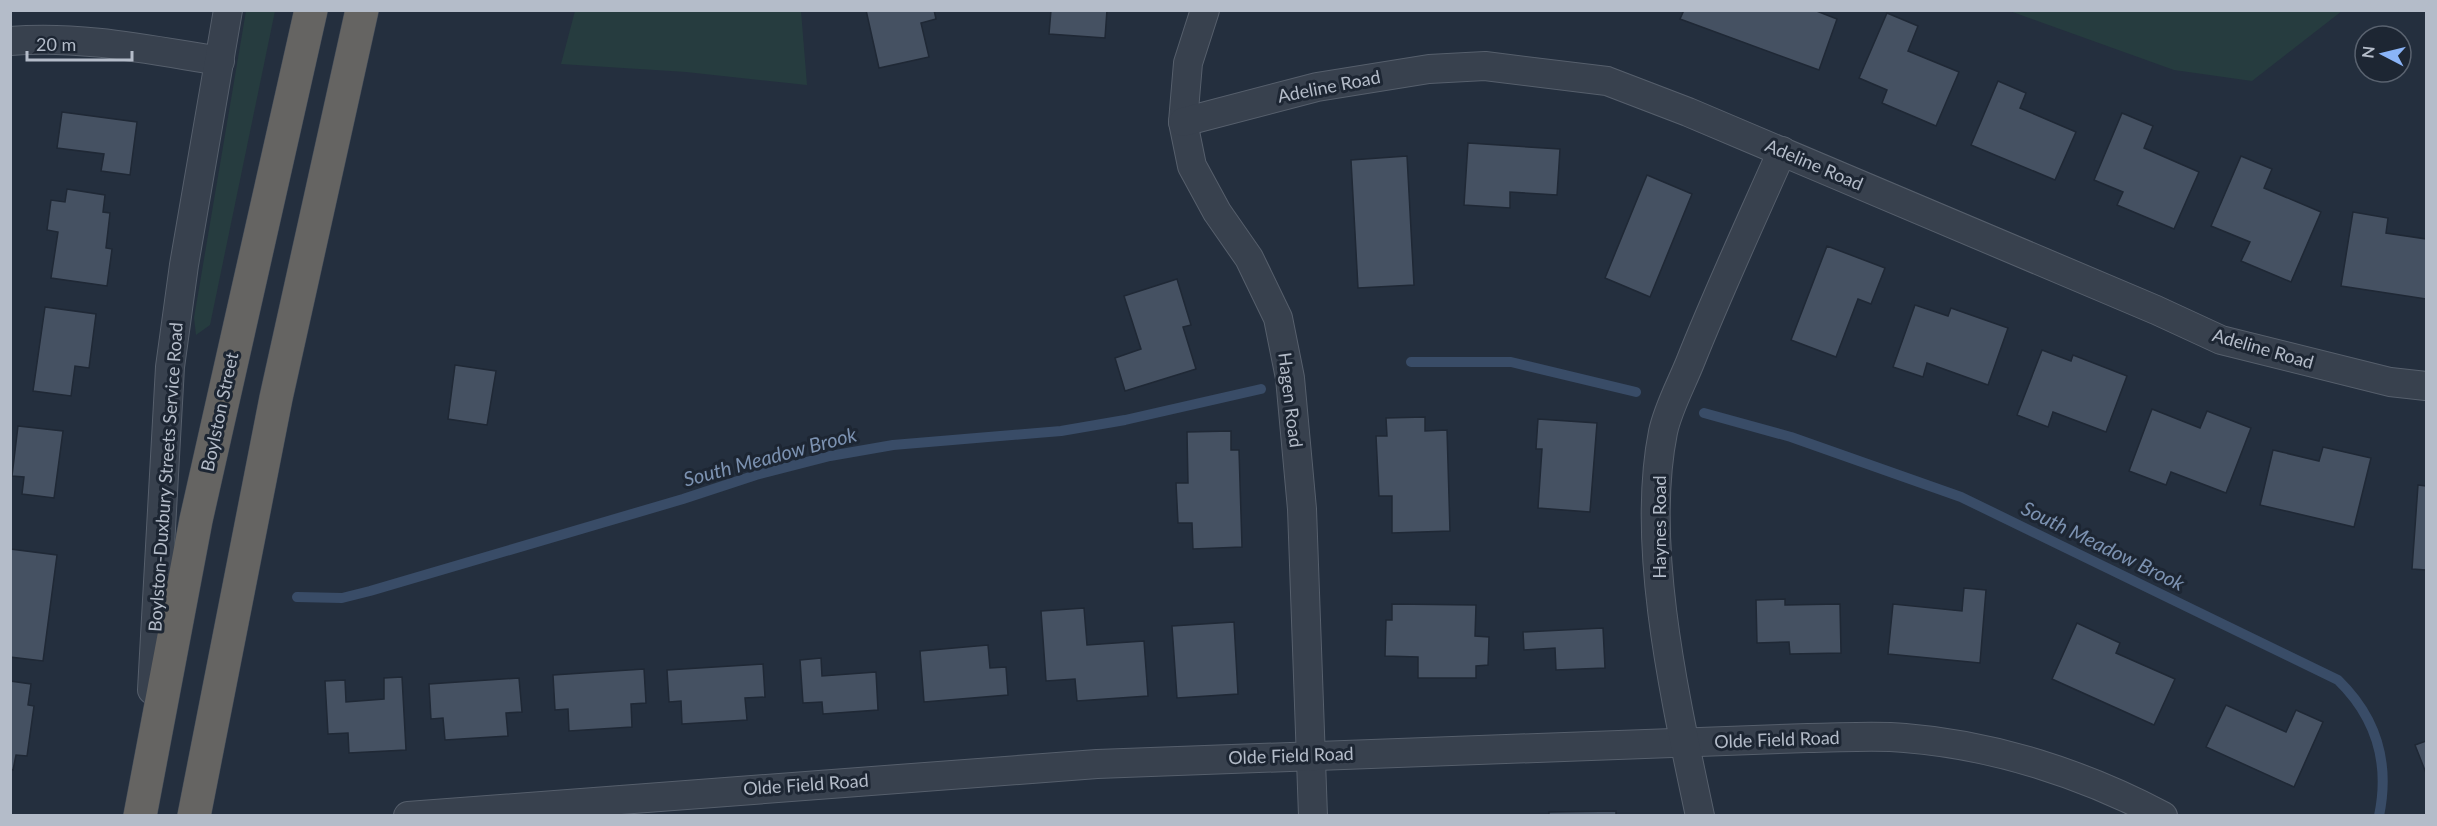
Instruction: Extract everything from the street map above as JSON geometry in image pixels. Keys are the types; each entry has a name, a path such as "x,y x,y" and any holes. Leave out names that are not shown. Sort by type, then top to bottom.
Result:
{"highway":[{"name":"Boylston Street","path":"140,816 222,397 311,10"},
{"path":"194,816 274,409 362,10"}],"street":[{"name":"Boylston-Duxbury Streets Service Road","path":"149,768 170,367 184,265 228,10"},
{"name":"Hagen Road","path":"1205,10 1188,63 1183,122 1192,166 1217,212 1249,258 1278,318 1290,378 1302,509 1313,816"},
{"path":"10,41 39,39 87,41 220,61"},
{"name":"Adeline Road","path":"1183,122 1317,87 1429,69 1485,66 1607,81 1782,151 2221,340 2390,382 2427,386"},
{"name":"Haynes Road","path":"1700,816 1684,743 1660,598 1656,501 1663,431 1699,341 1782,151"},
{"name":"Olde Field Road","path":"408,816 1027,768 1312,754 1904,738 2007,755 2137,809 2163,816"}],"green space":[{"path":"2342,10 2252,81 2174,70 2010,11"},
{"path":"246,11 275,11 210,325 196,335 194,318"},
{"path":"575,11 801,11 807,85 686,72 561,64"}],"building":[{"path":"866,10 934,10 936,19 921,23 929,57 879,68"},
{"path":"1051,10 1107,10 1105,38 1049,34"},
{"path":"1684,10 1814,10 1837,19 1819,70 1680,19"},
{"path":"1887,13 1918,26 1908,51 1959,72 1936,126 1882,103 1887,90 1859,78"},
{"path":"1998,81 2026,93 2020,108 2076,132 2055,180 1971,145"},
{"path":"62,112 137,122 130,175 101,171 104,154 57,148"},
{"path":"2122,113 2153,126 2144,148 2199,172 2174,229 2117,205 2123,192 2094,180"},
{"path":"1468,143 1560,149 1557,195 1510,192 1510,208 1464,205"},
{"path":"1407,156 1414,285 1358,288 1351,160"},
{"path":"2241,156 2272,169 2264,188 2321,212 2291,282 2241,261 2250,242 2211,226"},
{"path":"1647,175 1692,194 1650,297 1605,278"},
{"path":"67,189 105,195 103,212 110,213 106,248 112,249 107,286 51,278 58,232 47,230 51,200 65,202"},
{"path":"2353,212 2388,218 2386,233 2426,239 2426,299 2341,286"},
{"path":"1827,246 1885,268 1871,304 1858,299 1836,357 1791,340"},
{"path":"1177,279 1191,325 1183,327 1196,369 1125,391 1115,358 1141,349 1124,296"},
{"path":"1915,305 1948,316 1951,308 2008,328 1988,385 1927,363 1923,377 1893,367"},
{"path":"45,307 96,314 89,368 75,366 71,396 33,391"},
{"path":"2042,350 2071,361 2073,355 2127,376 2106,432 2053,412 2048,427 2017,415"},
{"path":"455,365 496,371 487,425 448,419"},
{"path":"2152,409 2200,428 2207,411 2251,428 2226,493 2171,472 2166,485 2129,471"},
{"path":"1425,417 1425,431 1447,430 1450,531 1392,533 1392,496 1379,496 1376,436 1387,436 1386,418"},
{"path":"1538,419 1597,423 1590,512 1538,508 1542,449 1536,449"},
{"path":"18,426 63,431 54,498 22,494 24,477 12,476"},
{"path":"1231,431 1231,450 1239,450 1242,547 1193,549 1192,523 1178,523 1176,483 1188,483 1187,432"},
{"path":"2323,447 2371,458 2354,527 2260,505 2273,450 2319,461"},
{"path":"2418,485 2426,486 2426,570 2412,569"},
{"path":"10,549 57,555 43,661 10,657"},
{"path":"1964,588 1986,590 1980,663 1888,654 1893,604 1962,611"},
{"path":"1785,599 1785,605 1840,604 1841,653 1790,654 1789,642 1757,643 1756,600"},
{"path":"1392,604 1476,605 1475,636 1489,637 1488,665 1476,666 1476,678 1418,678 1418,657 1385,656 1386,620 1392,620"},
{"path":"1084,608 1087,645 1144,641 1148,696 1077,701 1075,679 1046,681 1041,611"},
{"path":"1234,622 1238,694 1177,698 1172,626"},
{"path":"2077,623 2120,643 2116,653 2175,679 2154,725 2052,679"},
{"path":"1603,628 1605,668 1556,670 1555,648 1524,650 1523,632"},
{"path":"988,645 990,668 1006,667 1008,695 924,702 920,651"},
{"path":"821,658 822,676 876,672 878,710 823,714 822,702 803,703 800,660"},
{"path":"763,664 765,697 745,698 747,720 682,724 681,701 669,702 667,670"},
{"path":"644,669 646,703 631,704 632,727 569,731 568,709 555,710 553,675"},
{"path":"402,677 406,750 349,753 348,733 328,734 325,681 345,680 346,702 384,699 384,678"},
{"path":"519,678 522,712 506,713 508,736 445,740 443,718 431,719 429,684"},
{"path":"10,681 31,684 28,705 34,706 27,756 16,755 13,770 10,769"},
{"path":"2226,705 2286,732 2296,710 2323,722 2294,787 2206,747"},
{"path":"2426,741 2426,773 2415,745"},
{"path":"1616,811 1616,816 1549,816 1549,812"}],"waterway":[{"name":"South Meadow Brook","path":"1411,362 1511,362 1636,392"},
{"name":"South Meadow Brook","path":"297,597 342,598 370,591 683,499 756,475 830,456 893,445 1061,431 1125,420 1261,389"},
{"name":"South Meadow Brook","path":"1704,413 1791,437 1961,497 2338,680 2362,710 2377,742 2383,778 2379,816"}]}
